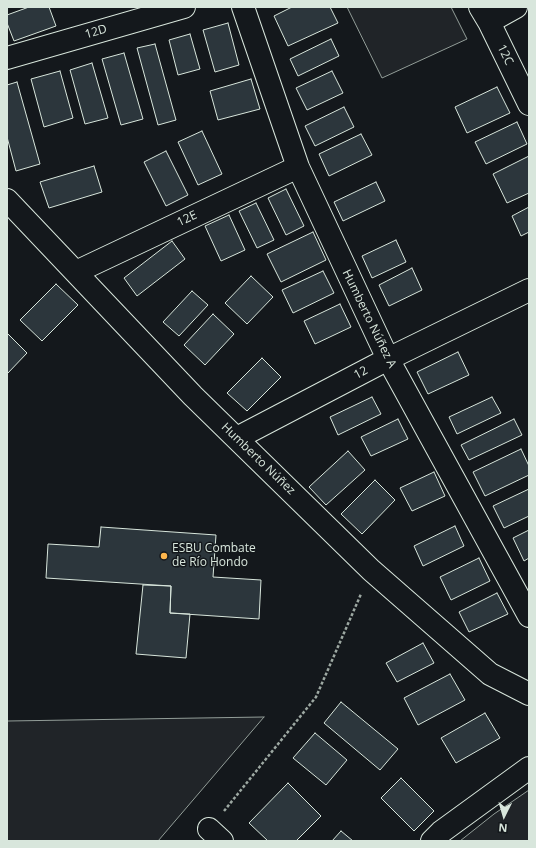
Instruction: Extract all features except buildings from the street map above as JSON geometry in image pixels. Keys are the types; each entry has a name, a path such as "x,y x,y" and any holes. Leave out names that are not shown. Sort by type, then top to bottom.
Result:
{"street":[{"name":"12D","path":"7,58 184,7"},
{"name":"Humberto Núñez A","path":"243,7 298,167 388,359 529,616"},
{"path":"485,14 516,7"},
{"name":"12C","path":"485,14 529,104"},
{"name":"12E","path":"76,272 298,167"},
{"name":"Humberto Núñez","path":"7,200 193,396 372,570 490,674 529,694"},
{"name":"12","path":"237,438 388,359 529,290"},
{"path":"432,841 441,832 529,768"}],"path":[{"path":"216,835 316,697 372,570"}],"shaded area":[{"path":"347,7 451,7 467,39 382,78"},
{"path":"264,717 158,841 7,841 7,721"},
{"path":"529,790 529,841 460,841 494,814"}],"place":[{"name":"ESBU Combate de Río Hondo","path":"164,556"}]}
